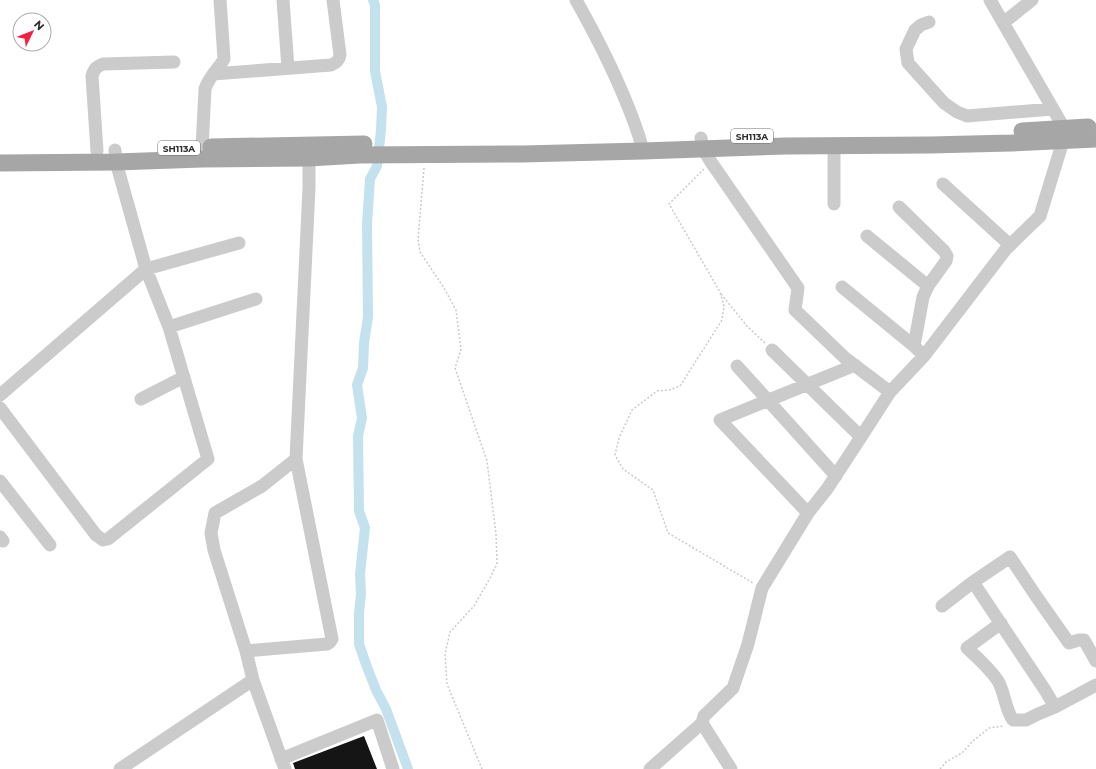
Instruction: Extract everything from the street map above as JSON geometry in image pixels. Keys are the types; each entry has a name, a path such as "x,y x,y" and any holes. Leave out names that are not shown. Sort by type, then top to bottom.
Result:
{"main road":[{"name":"SH113A","path":"0,163 116,156 202,153 359,150 414,151 642,146 705,150 930,145 1064,134 1096,127"},
{"name":"SH113A","path":"705,150 786,136 1010,132 1064,134 1096,139"},
{"name":"SH113A","path":"0,152 97,151 116,156"}],"street":[{"path":"202,153 205,89 208,80 224,59 220,0"},
{"path":"283,0 288,68"},
{"path":"213,74 331,65 335,63 339,59 340,55 333,0"},
{"path":"576,0 616,78 642,146"},
{"path":"650,769 702,723 704,716 733,688 748,644 762,588 808,513 836,476 890,392 924,356 1010,245 1040,216 1064,134 1053,109 990,0"},
{"path":"1003,23 1032,0"},
{"path":"929,22 921,25 915,30 906,49 908,62 944,103 957,112 967,116 1053,109"},
{"path":"97,151 92,76 94,70 103,64 174,62"},
{"path":"834,146 834,204"},
{"path":"705,150 798,288 795,310 845,358 890,392"},
{"path":"246,651 327,644 332,639 296,459 309,188 309,151"},
{"path":"0,408 96,535 103,540 108,539 208,459 169,327 146,269 116,156"},
{"path":"943,184 1010,245"},
{"path":"899,207 944,251 947,256 946,261 928,286 924,297 914,346"},
{"path":"867,236 928,286"},
{"path":"0,395 146,269 239,243"},
{"path":"842,286 924,356"},
{"path":"169,327 256,298"},
{"path":"772,350 861,437"},
{"path":"808,513 720,420 855,365"},
{"path":"738,366 836,476"},
{"path":"141,399 184,377"},
{"path":"296,459 262,486 215,513 212,522 211,533 214,550 246,651 253,680 283,764 377,720 393,769"},
{"path":"0,481 50,545"},
{"path":"942,606 973,582 1010,557 1069,643 1084,640 1096,661"},
{"path":"973,582 1055,707"},
{"path":"1001,623 967,648 983,663 998,682 1012,720 1026,720 1055,707 1096,685"},
{"path":"120,769 253,680"},
{"path":"702,723 730,769"}],"path":[{"path":"705,150 668,204 720,292 747,326 772,350"},
{"path":"414,151 418,239 420,252 444,288 456,310 461,350 455,368 487,461 496,534 496,564 474,606 450,632 445,654 447,684 482,769"},
{"path":"720,292 724,306 722,320 680,386 669,390 657,391 632,410 619,438 615,455 624,468 653,490 668,533 762,588"},
{"path":"940,769 946,762 962,753 973,741 989,728 1004,726"}],"building":[{"path":"364,736 377,769 295,769 293,763"}],"waterway":[{"path":"373,0 375,5 375,71 382,107 377,166 370,179 367,224 368,317 364,343 363,368 357,385 362,418 358,436 359,511 365,528 360,574 361,594 359,613 359,644 376,690 386,709 408,769"}]}
